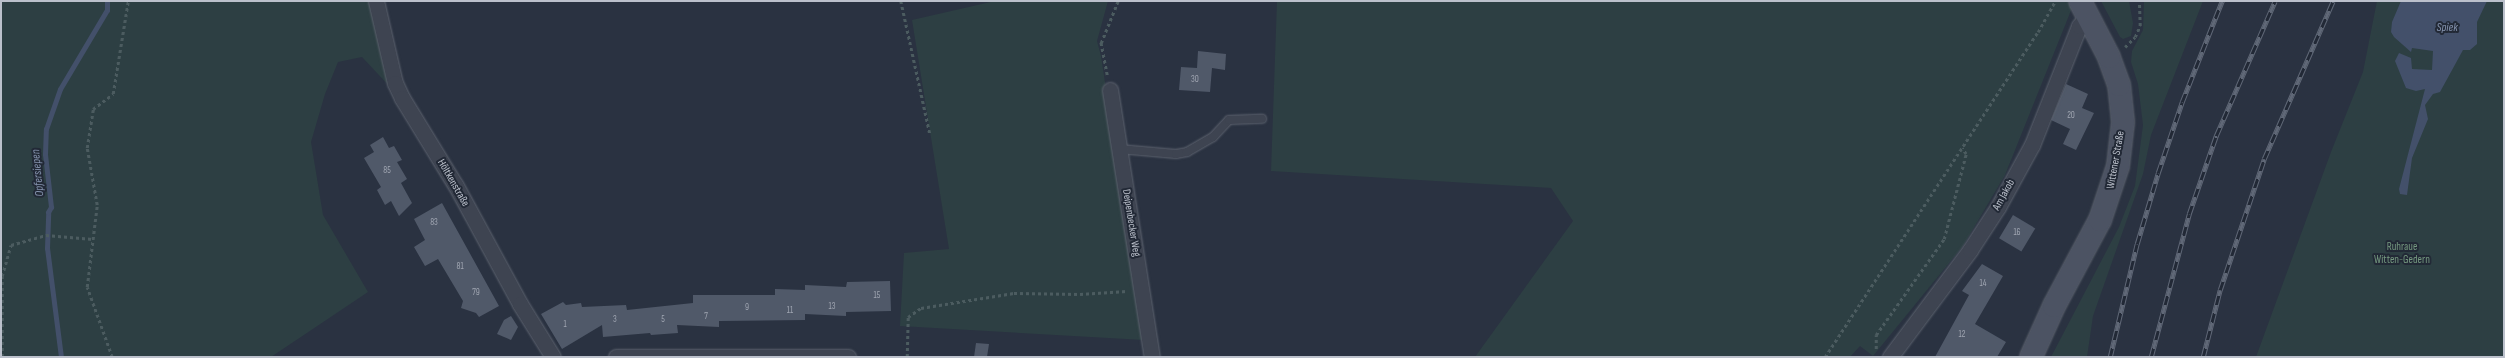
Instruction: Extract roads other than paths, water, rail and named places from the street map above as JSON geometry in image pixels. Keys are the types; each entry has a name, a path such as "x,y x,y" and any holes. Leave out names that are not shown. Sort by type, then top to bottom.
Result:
{"main road":[{"name":"Wittener Straße","path":"2031,357 2054,306 2100,220 2118,166 2123,122 2119,85 2109,58 2084,8"}],"street":[{"name":"Höltkenstraße","path":"376,1 396,83 402,98 456,186 520,304 552,357"},
{"name":"Am Jakob","path":"1883,355 1970,250 1998,207 2032,146 2079,26 2084,8"},
{"name":"Deipenbecker Weg","path":"1110,90 1152,357"},
{"path":"616,357 848,357"}],"lane":[{"path":"1119,149 1176,154 1187,152 1213,137 1229,120 1262,119"}],"water":[{"name":"Spiek","path":"2401,1 2487,1 2477,22 2477,44 2470,50 2463,50 2440,92 2433,94 2425,105 2428,119 2412,158 2407,195 2400,194 2399,189 2425,89 2416,91 2406,88 2395,61 2399,53 2411,58 2412,69 2432,70 2433,51 2412,48 2411,52 2394,37 2391,32 2392,22"}],"waterway":[{"name":"Opfersiepen","path":"61,357 47,248 48,212 51,207 45,154 46,129 60,89 107,10 107,1"}],"railway":[{"path":"2110,357 2137,244 2158,173 2182,102 2222,1"},
{"path":"2151,357 2189,214 2216,136 2275,1"},
{"path":"2203,357 2220,290 2264,159 2333,1"}],"park label":[{"name":"Ruhraue Witten-Gedern","path":"2402,254"}]}
